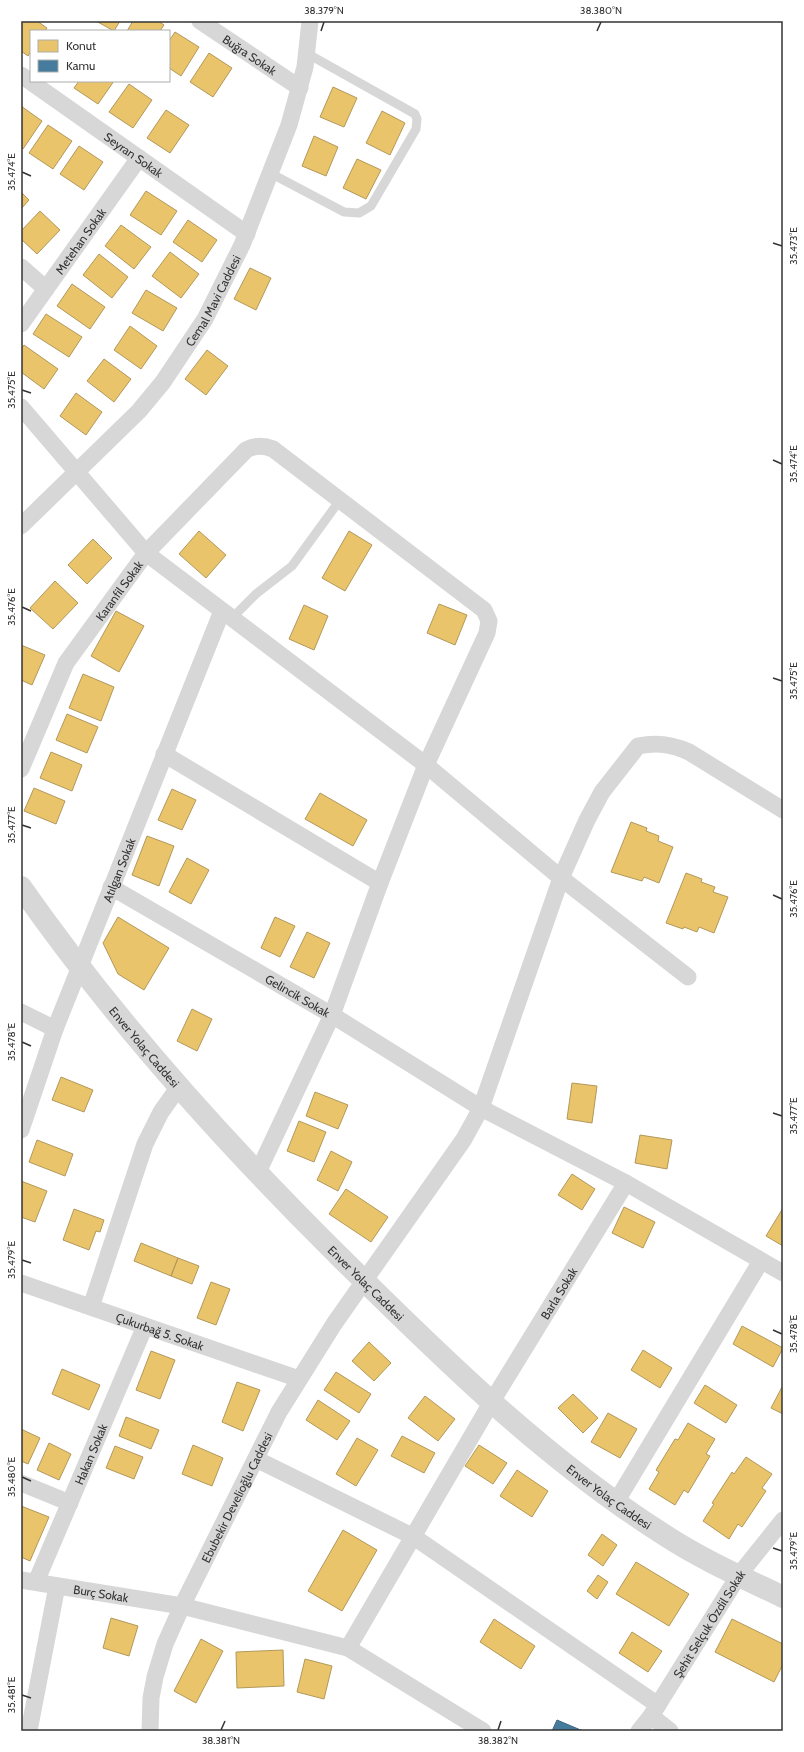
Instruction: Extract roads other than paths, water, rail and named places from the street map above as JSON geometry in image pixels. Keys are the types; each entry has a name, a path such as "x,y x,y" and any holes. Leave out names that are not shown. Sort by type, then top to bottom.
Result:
{"street":[{"name":"Buğra Sokak","path":"200,21 300,88"},
{"name":"Cemal Mavi Caddesi","path":"22,523 139,411 176,363 205,319 247,234 289,125 308,54 310,21"},
{"name":"Seyran Sokak","path":"21,75 30,81"},
{"name":"Seyran Sokak","path":"31,82 247,234"},
{"name":"Metehan Sokak","path":"21,324 139,158"},
{"path":"21,267 46,289"},
{"path":"21,407 146,552 426,765 561,878 688,977"},
{"name":"Karanfil Sokak","path":"21,769 66,663 146,552 246,450 261,446 273,449 340,500"},
{"path":"257,1174 332,1015 426,765 487,632 489,621 488,616 480,605 340,500"},
{"name":"Atılgan Sokak","path":"21,1130 55,1028 164,754 227,615"},
{"name":"Ebubekir Develioğlu Caddesi","path":"150,1731 151,1698 154,1677 165,1644 182,1606 279,1412 364,1281 464,1139 480,1108 561,878 587,820 602,792 638,746 658,743 679,748 783,810"},
{"path":"164,754 380,884"},
{"name":"Enver Yolaç Caddesi","path":"21,887 104,999 178,1088 257,1174 364,1281 491,1403 542,1446 616,1502 668,1538 783,1597"},
{"name":"Gelincik Sokak","path":"111,888 332,1015 480,1108 626,1183 783,1273"},
{"path":"21,1012 55,1028"},
{"path":"91,1307 145,1144 161,1112 178,1088"},
{"name":"Barla Sokak","path":"348,1648 491,1403 626,1183"},
{"path":"616,1502 761,1261"},
{"name":"Çukurbağ 5. Sokak","path":"21,1283 299,1379"},
{"name":"Hakan Sokak","path":"29,1581 70,1503 145,1326"},
{"path":"256,1459 414,1537 654,1711 670,1731"},
{"path":"21,1483 70,1503"},
{"name":"Şehit Selçuk Özdil Sokak","path":"639,1731 654,1711 739,1575 783,1520"},
{"name":"Burç Sokak","path":"29,1581 182,1606 348,1648 483,1731"},
{"path":"29,1731 57,1586"}],"lane":[{"path":"270,173 344,212 359,214 371,206 416,129 417,119 414,114 308,54"},
{"path":"227,615 292,566 340,500"}]}
